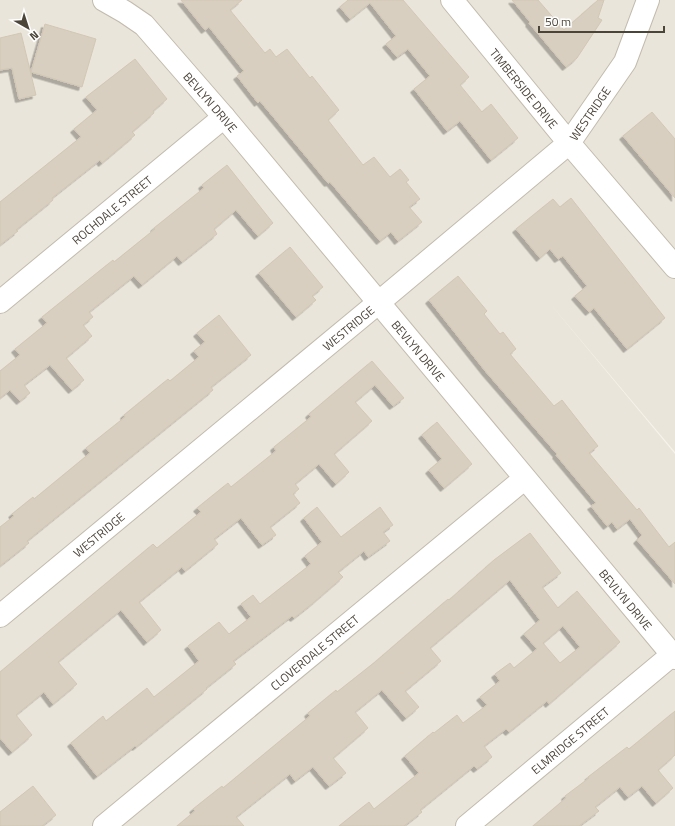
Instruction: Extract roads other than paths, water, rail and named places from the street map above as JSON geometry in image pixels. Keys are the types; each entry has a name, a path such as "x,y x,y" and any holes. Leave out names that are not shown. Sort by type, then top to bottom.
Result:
{"street":[{"name":"BEVLYN DRIVE","path":"104,0 144,25 224,117 524,479 674,656"},
{"name":"TIMBERSIDE DRIVE","path":"452,0 569,143 675,267"},
{"name":"WESTRIDGE","path":"0,616 569,143 625,62 648,0"},
{"name":"ROCHDALE STREET","path":"0,302 224,117"},
{"name":"CLOVERDALE STREET","path":"104,826 524,479"},
{"name":"ELMRIDGE STREET","path":"467,826 674,656"}]}
